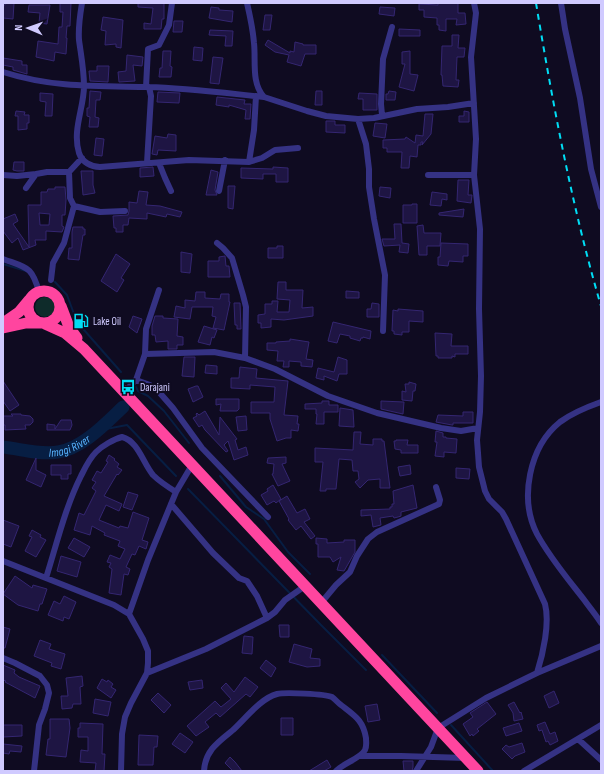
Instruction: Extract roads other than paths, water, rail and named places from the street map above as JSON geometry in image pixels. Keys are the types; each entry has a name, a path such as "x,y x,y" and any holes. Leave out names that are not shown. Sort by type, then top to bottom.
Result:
{"highway":[{"path":"3,323 19,312 35,294 46,291 54,294 58,298 69,327 84,349"},
{"path":"35,294 29,301 28,310 33,318 65,333 84,349 478,771"},
{"path":"3,328 26,323 49,323 57,318 61,306"}],"street":[{"path":"82,3 79,31 84,86 77,131 78,147 82,158 86,162 96,167 128,166 189,160 249,162 262,158 275,150 298,148"},
{"path":"147,164 151,96 148,87 148,49 159,45 168,25 172,3"},
{"path":"247,3 254,43 256,84 260,93 264,97"},
{"path":"474,3 476,13 471,57 476,139 474,176 480,229 479,310 481,376 478,428 479,467 485,491 506,519 546,608 547,614 543,652 537,673"},
{"path":"561,3 580,98 592,169 601,207"},
{"path":"382,115 383,59 392,27"},
{"path":"3,72 32,80 84,86 148,87 218,91 264,97 326,116 358,119 374,118 382,115 417,109 448,107 474,103"},
{"path":"249,162 254,130 256,96"},
{"path":"358,119 366,144 369,169 369,187 385,275 383,331"},
{"path":"51,280 53,263 64,243 74,206 70,198 69,172 82,158"},
{"path":"219,191 224,160"},
{"path":"159,163 164,178 171,191"},
{"path":"3,175 17,176 47,172 69,172"},
{"path":"26,188 36,174"},
{"path":"428,175 474,176"},
{"path":"74,206 100,212 125,211"},
{"path":"217,242 232,258 244,295 246,307 245,358"},
{"path":"3,259 30,270 35,279 35,294"},
{"path":"124,392 136,380 145,354 146,329 159,290"},
{"path":"145,354 214,352 245,358 275,369 328,396 378,413 440,428 461,431 478,428"},
{"path":"136,380 150,385 159,392 173,408 202,448 268,517"},
{"path":"601,402 581,410 559,423 542,444 531,471 529,501 531,516 536,532 546,549 601,623"},
{"path":"46,578 65,516 78,483 87,465 96,452 122,437 132,441 154,476 176,492"},
{"path":"129,614 148,560 176,492 192,465"},
{"path":"321,603 336,584 350,572 357,556 368,539 383,529 439,504 440,500 436,487"},
{"path":"171,504 213,553 239,578 247,581 257,596 267,618"},
{"path":"3,561 114,605 129,614 148,651 148,664 147,673 125,717 122,734 121,771"},
{"path":"147,673 206,649 267,618 275,612 285,600 305,586"},
{"path":"416,771 430,747 438,728 486,698 537,673 601,646"},
{"path":"3,658 40,676 47,685 49,693 39,725 34,771"},
{"path":"204,771 207,756 252,711 276,694 285,693 325,695 332,698 362,723 365,732 365,750 360,756 348,762 336,771"},
{"path":"524,771 601,725"},
{"path":"578,739 601,760"},
{"path":"360,756 424,756 466,758"}],"waterway":[{"path":"3,264 26,271"},
{"path":"55,282 67,295 77,322 121,372"},
{"path":"136,387 138,391 148,396 164,411 189,443"},
{"name":"Imagi River","path":"3,447 44,453 67,450 85,441 123,407"},
{"path":"103,425 106,429 127,425 176,476"},
{"path":"220,476 246,507 264,519 288,552 310,574"},
{"path":"188,489 366,670"},
{"path":"382,655 437,713"},
{"path":"451,725 493,771"}],"railway":[{"path":"536,3 549,79 572,194 601,306"}],"place":[{"name":"Lake Oil","path":"81,321"},
{"name":"Darajani","path":"128,387"}]}
